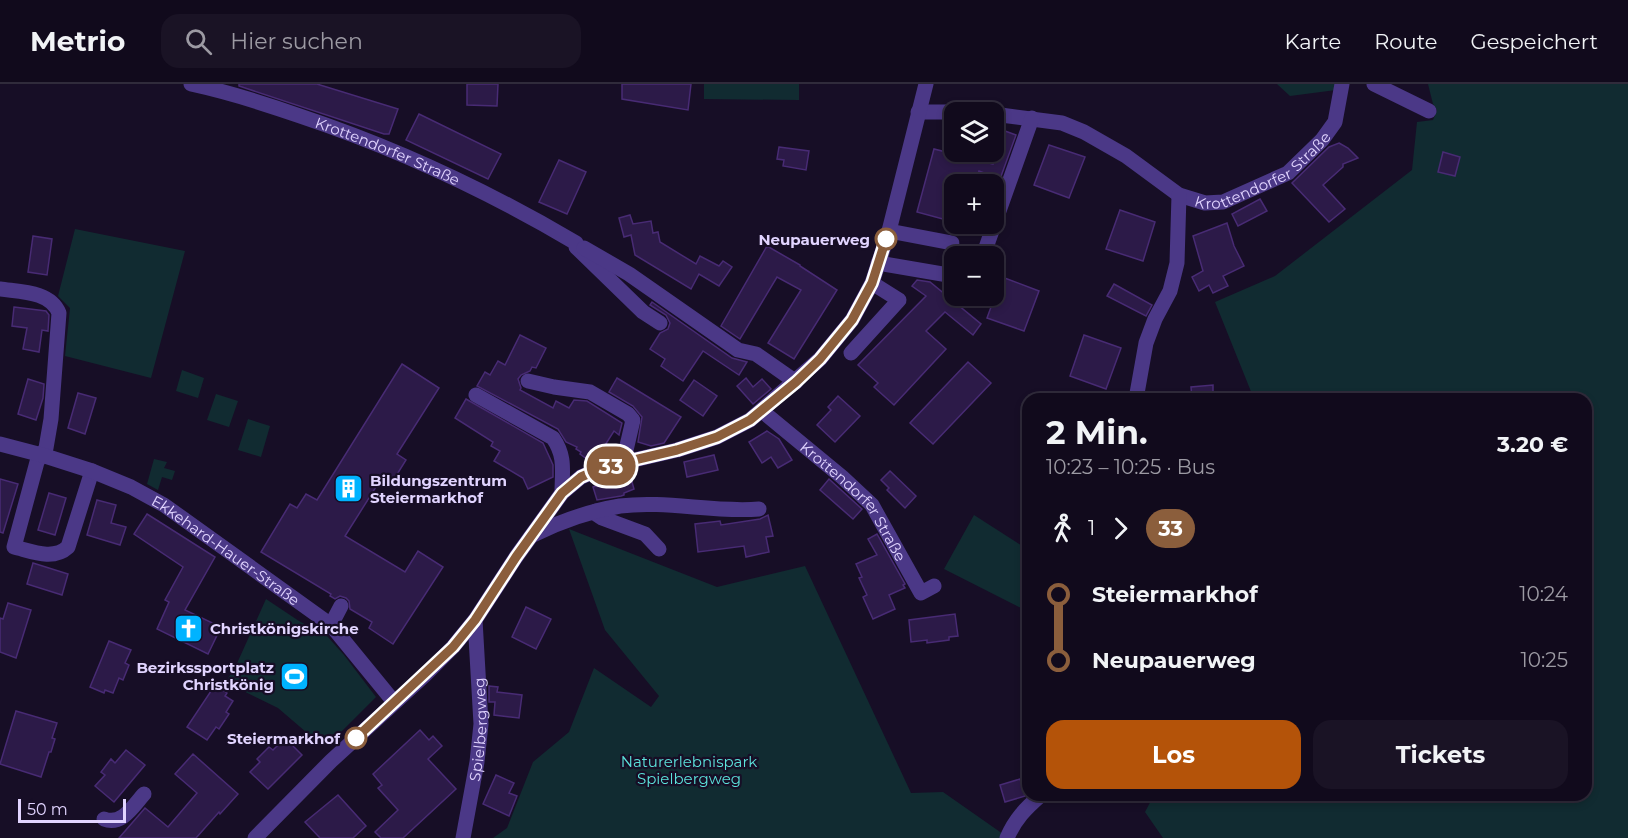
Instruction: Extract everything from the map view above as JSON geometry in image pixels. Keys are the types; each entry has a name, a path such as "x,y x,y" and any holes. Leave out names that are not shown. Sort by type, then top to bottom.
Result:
{"street":[{"name":"Krottendorfer Straße","path":"191,84 228,88 405,154 534,218 620,268 738,350 756,354 796,382"},
{"path":"255,838 331,761 453,647 475,620 562,493 581,477 604,467 677,450 717,437 750,420 796,382 836,341 852,320 872,283 889,231 926,84"},
{"name":"Krottendorfer Straße","path":"1179,195 1205,202 1223,202 1281,177 1322,140 1335,122 1342,84"},
{"path":"1340,102 1346,98 1355,84"},
{"path":"1374,84 1429,111"},
{"path":"918,112 944,112"},
{"path":"1004,115 1062,123 1084,132 1126,156 1179,195 1177,263 1170,291 1155,319 1146,343 1137,393"},
{"path":"987,246 1032,118"},
{"path":"889,231 952,243"},
{"name":"Krottendorfer Straße","path":"576,243 576,247 643,312 660,323"},
{"path":"878,263 944,274"},
{"path":"836,341 856,357 899,300 872,283"},
{"path":"0,289 37,294 55,304 58,313 51,418 46,447 37,462 7,545 51,555 61,554 68,548 92,471"},
{"path":"528,381 590,392 628,414 633,420 623,463"},
{"path":"476,394 553,438 561,449 563,460 562,493"},
{"name":"Krottendorfer Straße","path":"762,411 872,505 921,593 934,586"},
{"name":"Ekkehard-Hauer-Straße","path":"0,444 92,471 131,487 164,505 331,625 394,702"},
{"path":"530,537 555,524 596,511 622,506 667,506 736,511 759,509"},
{"path":"596,511 596,514 602,518 645,534 659,549"},
{"path":"331,625 341,606"},
{"name":"Spielbergweg","path":"463,838 477,762 481,724 475,620"},
{"path":"104,819 112,822 119,820 144,794"},
{"path":"1007,838 1012,826 1034,801"}],"green space":[{"path":"704,84 799,84 799,100 704,99"},
{"path":"1277,84 1336,84 1336,90 1290,96"},
{"path":"1428,84 1628,84 1628,838 1163,838 1145,812 1151,801 1592,801 1592,393 1252,393 1215,302 1275,276 1412,170 1417,122 1433,120 1437,110 1433,104"},
{"path":"75,229 185,251 151,378 65,356 70,308 58,296"},
{"path":"182,370 204,378 198,398 176,391"},
{"path":"216,394 238,401 229,427 207,420"},
{"path":"248,419 270,426 261,457 238,450"},
{"path":"154,459 167,462 164,468 175,471 172,480 162,477 158,490 147,484"},
{"path":"974,515 1022,546 1022,608 944,569"},
{"name":"Naturerlebnispark Spielbergweg","path":"569,529 717,587 805,566 911,793 943,792 1003,834 1001,838 493,838 507,828 533,762 569,732 594,668 651,707 659,696 605,630"},
{"name":"Bezirkssportplatz Christkönig","path":"266,599 327,636 376,697 336,737 320,744 278,708 225,682 234,670"}],"building":[{"path":"239,84 317,84 398,109 389,134 384,134 239,86"},
{"path":"467,84 498,84 497,106 467,105"},
{"path":"622,84 691,84 688,110 622,99"},
{"path":"419,114 501,154 488,179 406,140"},
{"path":"1005,131 1016,135 1002,174 987,174 979,171 978,174 944,174 944,219 917,212 934,149 944,152 944,162 993,164 994,162 1004,162"},
{"path":"1339,143 1358,158 1343,164 1343,167 1323,185 1345,209 1329,222 1292,183 1329,147"},
{"path":"1049,145 1085,157 1069,198 1034,185"},
{"path":"779,147 809,151 806,170 783,166 784,160 777,159"},
{"path":"1443,152 1460,157 1455,176 1438,172"},
{"path":"559,160 586,172 567,214 539,202"},
{"path":"1260,199 1267,211 1238,226 1232,214"},
{"path":"1120,210 1155,222 1143,261 1106,249"},
{"path":"630,215 633,224 651,221 653,233 658,232 660,242 696,264 700,256 719,266 723,261 732,267 719,286 699,274 691,289 635,255 631,235 624,237 619,218"},
{"path":"1227,223 1234,246 1244,266 1223,276 1228,286 1213,293 1209,285 1199,291 1192,277 1203,271 1193,236"},
{"path":"33,236 52,239 47,275 28,272"},
{"path":"767,246 837,290 794,359 768,343 801,290 777,277 740,339 721,326"},
{"path":"1004,278 1039,291 1024,331 987,318 991,306 1004,306"},
{"path":"917,280 930,282 944,294 944,306 959,306 981,324 973,335 945,312 926,331 946,349 894,405 874,387 878,383 858,365 926,296 912,286"},
{"path":"1114,284 1152,305 1146,316 1107,296"},
{"path":"652,302 732,358 747,362 739,375 703,351 683,381 661,366 665,359 650,349 660,333 668,329 670,323 666,315 650,305"},
{"path":"14,307 46,311 49,315 48,331 42,330 39,352 23,349 27,328 12,326"},
{"path":"520,335 546,348 536,368 532,367 518,379 520,390 553,408 556,401 569,408 574,400 587,401 622,423 619,435 614,431 600,453 598,451 591,462 580,454 577,447 566,442 558,429 477,386 485,372 490,375 498,361 505,365"},
{"path":"1084,335 1121,348 1106,389 1070,376"},
{"path":"968,362 991,383 933,444 910,423"},
{"name":"Bildungszentrum Steiermarkhof","path":"402,364 439,388 397,454 406,460 391,484 381,479 345,536 405,572 418,551 443,567 393,644 369,628 372,622 350,609 346,598 340,596 335,599 330,596 331,594 261,552 290,504 297,508 306,494 317,500"},
{"path":"617,378 681,417 664,443 651,446 638,442 642,417 633,406 609,392"},
{"path":"746,378 753,387 762,379 771,389 753,404 737,386"},
{"path":"28,379 44,384 43,398 36,420 18,414"},
{"path":"694,380 717,396 703,416 680,400"},
{"path":"1213,385 1213,393 1192,393 1191,387"},
{"path":"78,393 96,398 85,434 68,428"},
{"path":"838,396 860,416 835,442 817,425 831,410 828,407"},
{"path":"466,399 543,443 553,465 553,477 528,489 523,478 494,461 500,451 491,446 493,442 455,418"},
{"path":"767,431 779,439 792,460 778,468 771,457 762,463 749,442"},
{"path":"714,455 718,470 687,477 684,462"},
{"path":"890,471 916,496 905,508 887,490 889,488 881,480"},
{"path":"630,475 634,489 621,496 597,500 593,487"},
{"path":"0,479 18,484 3,533 0,532"},
{"path":"829,479 862,509 853,519 820,490"},
{"path":"49,493 66,498 55,535 38,530"},
{"path":"97,500 116,505 111,523 126,527 120,545 87,535"},
{"path":"147,514 215,557 185,610 221,627 208,654 157,629 169,602 165,600 183,567 134,534"},
{"path":"768,515 773,536 766,537 769,552 746,557 744,546 698,552 695,524 720,521 721,525 760,519"},
{"path":"877,534 905,584 903,585 905,588 889,595 895,609 873,619 863,597 867,595 859,578 862,577 856,564 877,555 868,539"},
{"path":"33,563 68,574 62,595 27,584"},
{"path":"8,603 31,610 16,658 0,652 0,618 3,619"},
{"path":"526,607 551,619 536,649 512,637"},
{"path":"955,614 958,636 949,637 949,640 927,643 927,640 911,642 909,620"},
{"path":"109,641 131,650 125,663 129,665 123,680 119,678 113,693 105,690 104,693 90,687"},
{"path":"215,685 227,693 225,696 233,701 226,712 229,714 219,729 216,727 207,740 187,727"},
{"path":"489,686 498,687 497,692 522,695 519,718 494,715 495,702 489,702"},
{"path":"16,711 57,723 52,738 55,739 41,777 0,764"},
{"path":"420,730 429,740 433,736 442,746 428,759 456,789 403,838 381,838 375,832 398,810 378,788 382,785 373,774"},
{"path":"285,738 302,755 268,789 250,772 260,762 257,759 269,747 273,750"},
{"path":"126,750 145,765 114,802 95,786 105,775 101,772 111,759 115,763"},
{"path":"193,754 238,794 196,838 119,838 145,808 168,827 197,793 175,774"},
{"path":"496,775 514,783 509,793 517,796 509,816 483,804"},
{"path":"1020,779 1022,797 1005,802 1000,785"},
{"path":"338,795 366,826 353,838 320,838 305,822"}],"bus line":[{"name":"33","path":"356,738 453,647 475,620 562,493 581,477 604,467 677,450 717,437 750,420 796,382 820,359 852,320 872,283 886,239"}],"place":[{"name":"Neupauerweg","path":"886,239"},
{"name":"Bildungszentrum Steiermarkhof","path":"349,489"},
{"name":"Christkönigskirche","path":"189,628"},
{"name":"Bezirkssportplatz Christkönig","path":"295,676"},
{"name":"Steiermarkhof","path":"356,738"}]}
